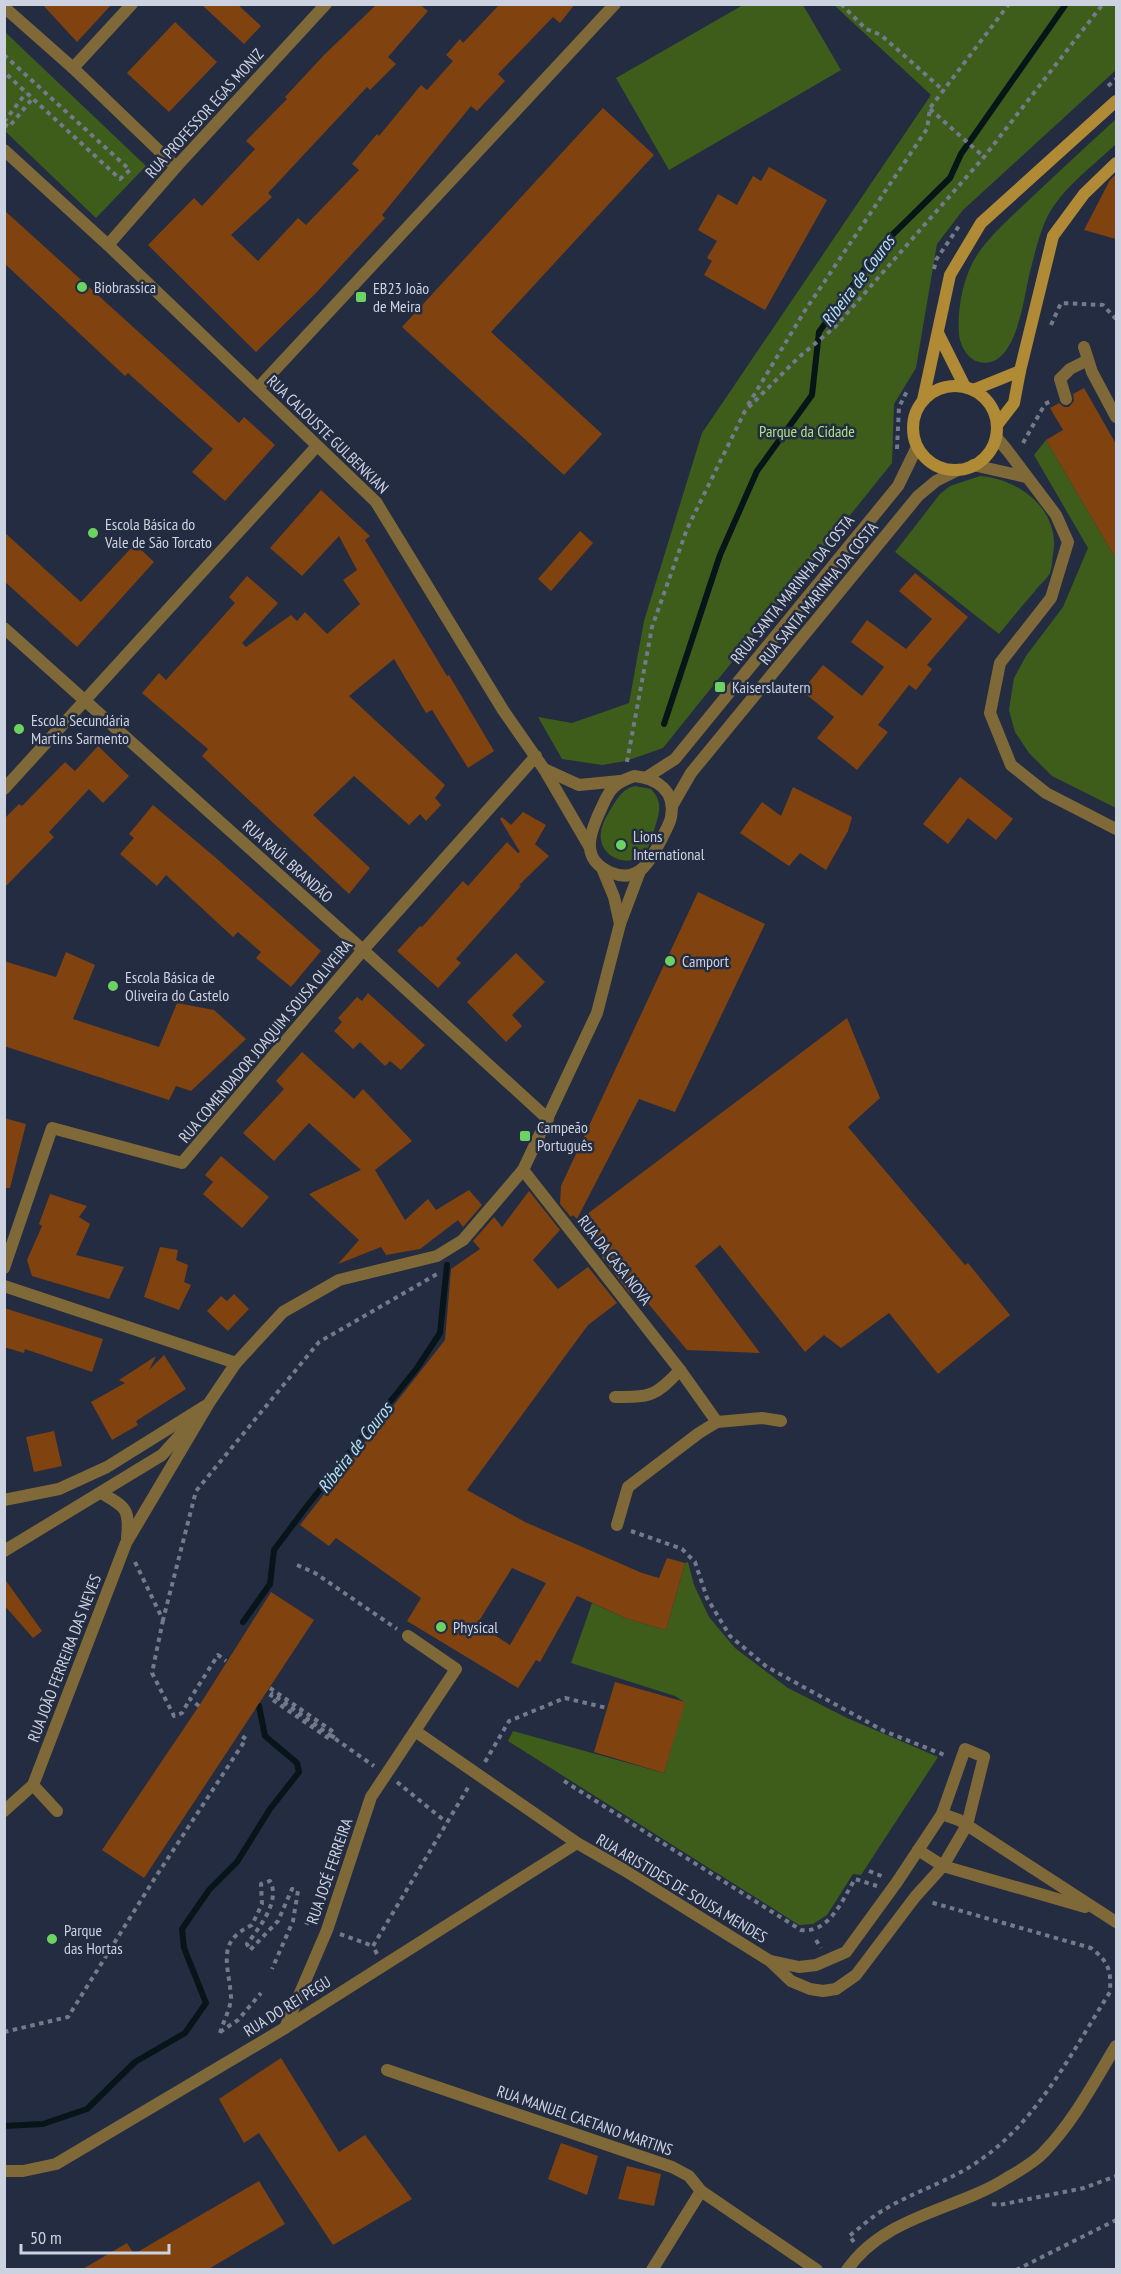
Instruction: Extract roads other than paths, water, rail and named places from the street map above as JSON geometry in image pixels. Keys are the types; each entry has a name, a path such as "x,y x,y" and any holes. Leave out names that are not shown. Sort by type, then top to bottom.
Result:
{"street":[{"path":"73,68 132,4"},
{"name":"RUA PROFESSOR EGAS MONIZ","path":"108,245 176,167 326,4"},
{"path":"258,388 615,4"},
{"path":"4,7 73,68 176,167"},
{"path":"1116,101 981,223 950,275 923,400 916,411 913,423 913,435 917,447 924,457 934,464 945,469 958,470 984,458 991,448 996,431 1014,403 1053,236 1084,194 1116,163"},
{"name":"RUA CALOUSTE GULBENKIAN","path":"5,150 108,245 376,502 504,710 536,756 589,846"},
{"path":"938,333 969,389"},
{"path":"1084,347 1092,372 1116,417"},
{"path":"1065,396 1060,379 1070,369 1088,360"},
{"path":"969,389 1020,371"},
{"path":"923,400 942,388 953,386 969,389 990,404 996,431 1007,450 1056,515 1068,542 1051,598 1000,663 990,713 1011,765 1046,793 1116,829"},
{"path":"4,789 317,446"},
{"name":"RRUA SANTA MARINHA DA COSTA","path":"647,777 675,759 898,486 917,447"},
{"path":"973,465 1026,477"},
{"name":"RUA SANTA MARINHA DA COSTA","path":"672,806 691,773 918,496 936,481 958,470"},
{"name":"RUA RAÚL BRANDÃO","path":"4,628 548,1119"},
{"name":"RUA COMENDADOR JOAQUIM SOUSA OLIVEIRA","path":"4,1268 52,1128 182,1163 363,950 536,756"},
{"path":"544,769 579,785 621,781 634,776 647,777 659,783 668,793 672,806 671,819 650,862 640,871 627,875 614,874 602,868"},
{"path":"620,924 614,897 602,868 594,858 589,846 590,832 611,789 621,781"},
{"path":"129,1548 209,1403 236,1363 283,1312 339,1280 437,1256 463,1240 524,1170 597,1012 620,924 640,871"},
{"name":"RUA DA CASA NOVA","path":"524,1170 680,1370 717,1422"},
{"path":"4,1286 236,1363"},
{"path":"615,1397 648,1397 669,1382 680,1370"},
{"path":"4,1551 162,1455 209,1403"},
{"path":"4,1500 59,1489 107,1467 209,1403"},
{"path":"617,1525 628,1487 699,1433 717,1422 762,1418 781,1421"},
{"path":"101,1493 120,1503 129,1518 129,1548"},
{"name":"RUA JOÃO FERREIRA DAS NEVES","path":"33,1785 129,1548"},
{"name":"RUA JOSÉ FERREIRA","path":"285,2028 327,1930 371,1797 456,1670 408,1636"},
{"name":"RUA ARISTIDES DE SOUSA MENDES","path":"416,1731 577,1844 624,1870 770,1961 791,1981 810,1989 823,1991 836,1989 856,1975 915,1897 943,1866 967,1825 984,1757 965,1749 942,1814 846,1952 816,1965 799,1967 770,1961"},
{"path":"4,1811 33,1785 57,1811"},
{"path":"942,1814 959,1820 1116,1922"},
{"name":"RUA DO REI PEGU","path":"4,2170 23,2171 56,2164 285,2028 577,1844"},
{"path":"918,1850 943,1866 1097,1911"},
{"path":"847,2270 882,2236 907,2221 965,2199 1006,2179 1044,2153 1076,2111 1116,2046"},
{"name":"RUA MANUEL CAETANO MARTINS","path":"387,2070 672,2167 689,2176 701,2191 817,2270"},
{"path":"652,2270 701,2191"}],"waterway":[{"name":"Ribeira de Couros","path":"664,724 720,555 757,471 812,395 819,332 881,246 950,178 961,154 1066,4"},
{"name":"Ribeira de Couros","path":"243,1622 270,1584 274,1550 417,1368 440,1333 447,1265"},
{"name":"Ribeira de Couros","path":"4,2126 43,2124 87,2109 135,2062 185,2033 206,2003 184,1948 182,1929 209,1890 237,1862 270,1809 299,1772 297,1763 265,1736 259,1706"}],"place":[{"name":"Biobrassica","path":"82,287"},
{"name":"EB23 João de Meira","path":"361,297"},
{"name":"Escola Básica do Vale de São Torcato","path":"93,533"},
{"name":"Kaiserslautern","path":"720,687"},
{"name":"Escola Secundária Martins Sarmento","path":"19,729"},
{"name":"Lions International","path":"621,845"},
{"name":"Camport","path":"670,961"},
{"name":"Escola Básica de Oliveira do Castelo","path":"113,986"},
{"name":"Campeão Português","path":"525,1136"},
{"name":"Physical","path":"441,1627"},
{"name":"Parque das Hortas","path":"52,1939"}],"park label":[{"name":"Parque da Cidade","path":"807,431"}]}
